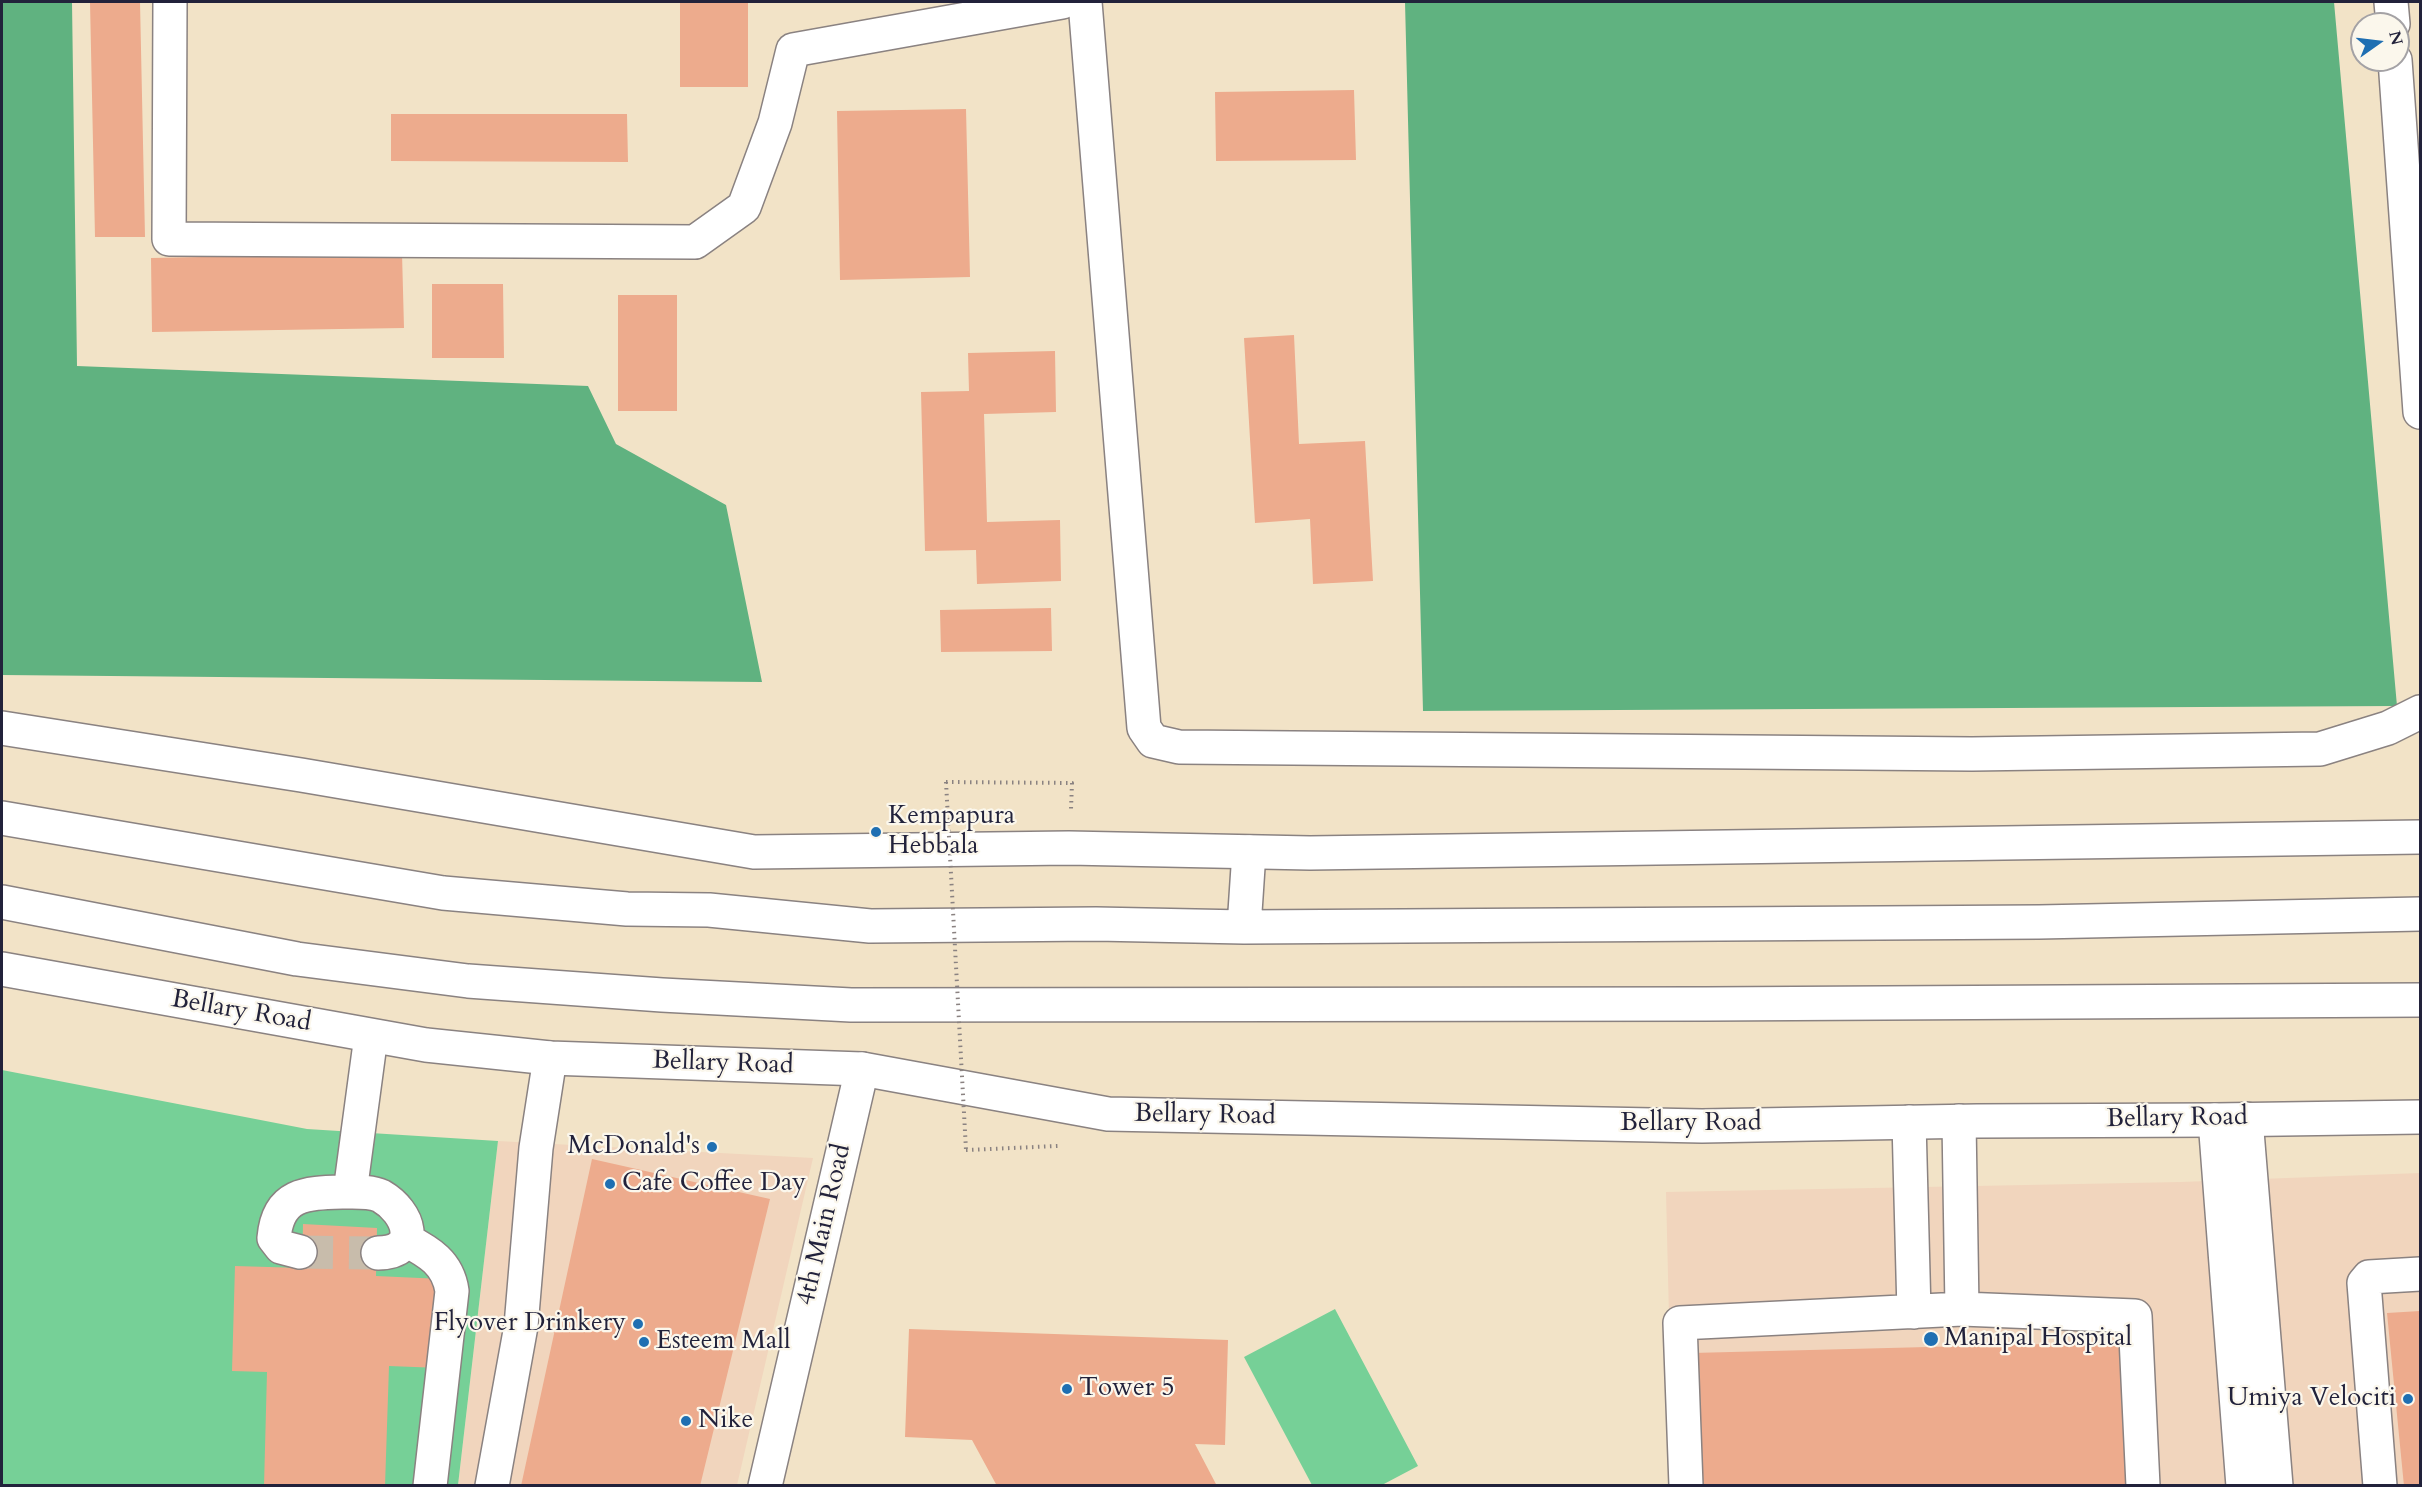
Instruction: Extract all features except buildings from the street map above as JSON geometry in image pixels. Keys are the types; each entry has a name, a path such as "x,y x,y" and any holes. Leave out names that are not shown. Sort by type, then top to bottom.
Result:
{"main road":[{"path":"170,2 169,239 694,242 744,207 775,123 794,50 1062,2"},
{"path":"1086,2 1144,728 1152,741 1179,747 1972,754 2320,749 2388,728 2421,712"},
{"path":"2397,72 2421,412"},
{"path":"2,728 301,775 754,852 1069,848 1370,852 2421,837"},
{"path":"2,818 443,893 627,909 709,910 870,926 1096,924 1244,927 2038,922 2421,914"},
{"path":"1244,927 1249,852"},
{"path":"2,902 297,959 468,981 662,995 851,1005 2421,1000"},
{"name":"Bellary Road","path":"2,969 426,1045 550,1058 861,1069 1108,1114 1702,1126 2421,1117"},
{"path":"350,1192 371,1036"},
{"path":"492,1485 521,1326 536,1148 550,1058"},
{"name":"4th Main Road","path":"765,1485 861,1069"},
{"path":"2231,1119 2243,1485"},
{"path":"2231,1119 2276,1485"},
{"path":"1959,1121 1962,1310"},
{"path":"1910,1122 1914,1312"},
{"path":"300,1251 281,1247 274,1238 277,1220 283,1208 294,1199 311,1193 377,1194 394,1206 407,1226 392,1246 427,1251 441,1263 450,1278 452,1291 430,1485"},
{"path":"2380,1485 2364,1283 2369,1277 2421,1274"},
{"path":"1686,1485 1680,1323 1962,1310 2135,1316 2143,1485"}],"path":[{"path":"1066,1145 966,1150 946,782 1072,783"}],"shaded area":[{"path":"498,1141 813,1158 737,1485 458,1486"},
{"name":"Manipal Hospital","path":"2420,1173 2420,1485 1673,1485 1666,1192 2181,1182"}],"green space":[{"path":"2,2 72,2 77,366 588,386 616,444 726,505 762,682 2,675"},
{"path":"1405,2 2334,2 2397,706 1423,711"},
{"path":"2,1070 307,1129 498,1141 458,1485 2,1486"},
{"path":"1335,1309 1418,1466 1382,1485 1312,1485 1244,1357"}],"tunnel":[{"path":"300,1252 378,1253"}],"place":[{"name":"Kempapura Hebbala","path":"876,832"},
{"name":"McDonald's","path":"712,1147"},
{"name":"Cafe Coffee Day","path":"610,1184"},
{"name":"Flyover Drinkery","path":"638,1324"},
{"name":"Manipal Hospital","path":"1931,1339"},
{"name":"Esteem Mall","path":"644,1342"},
{"name":"Tower 5","path":"1067,1389"},
{"name":"Umiya Velociti","path":"2408,1399"},
{"name":"Nike","path":"686,1421"}]}
